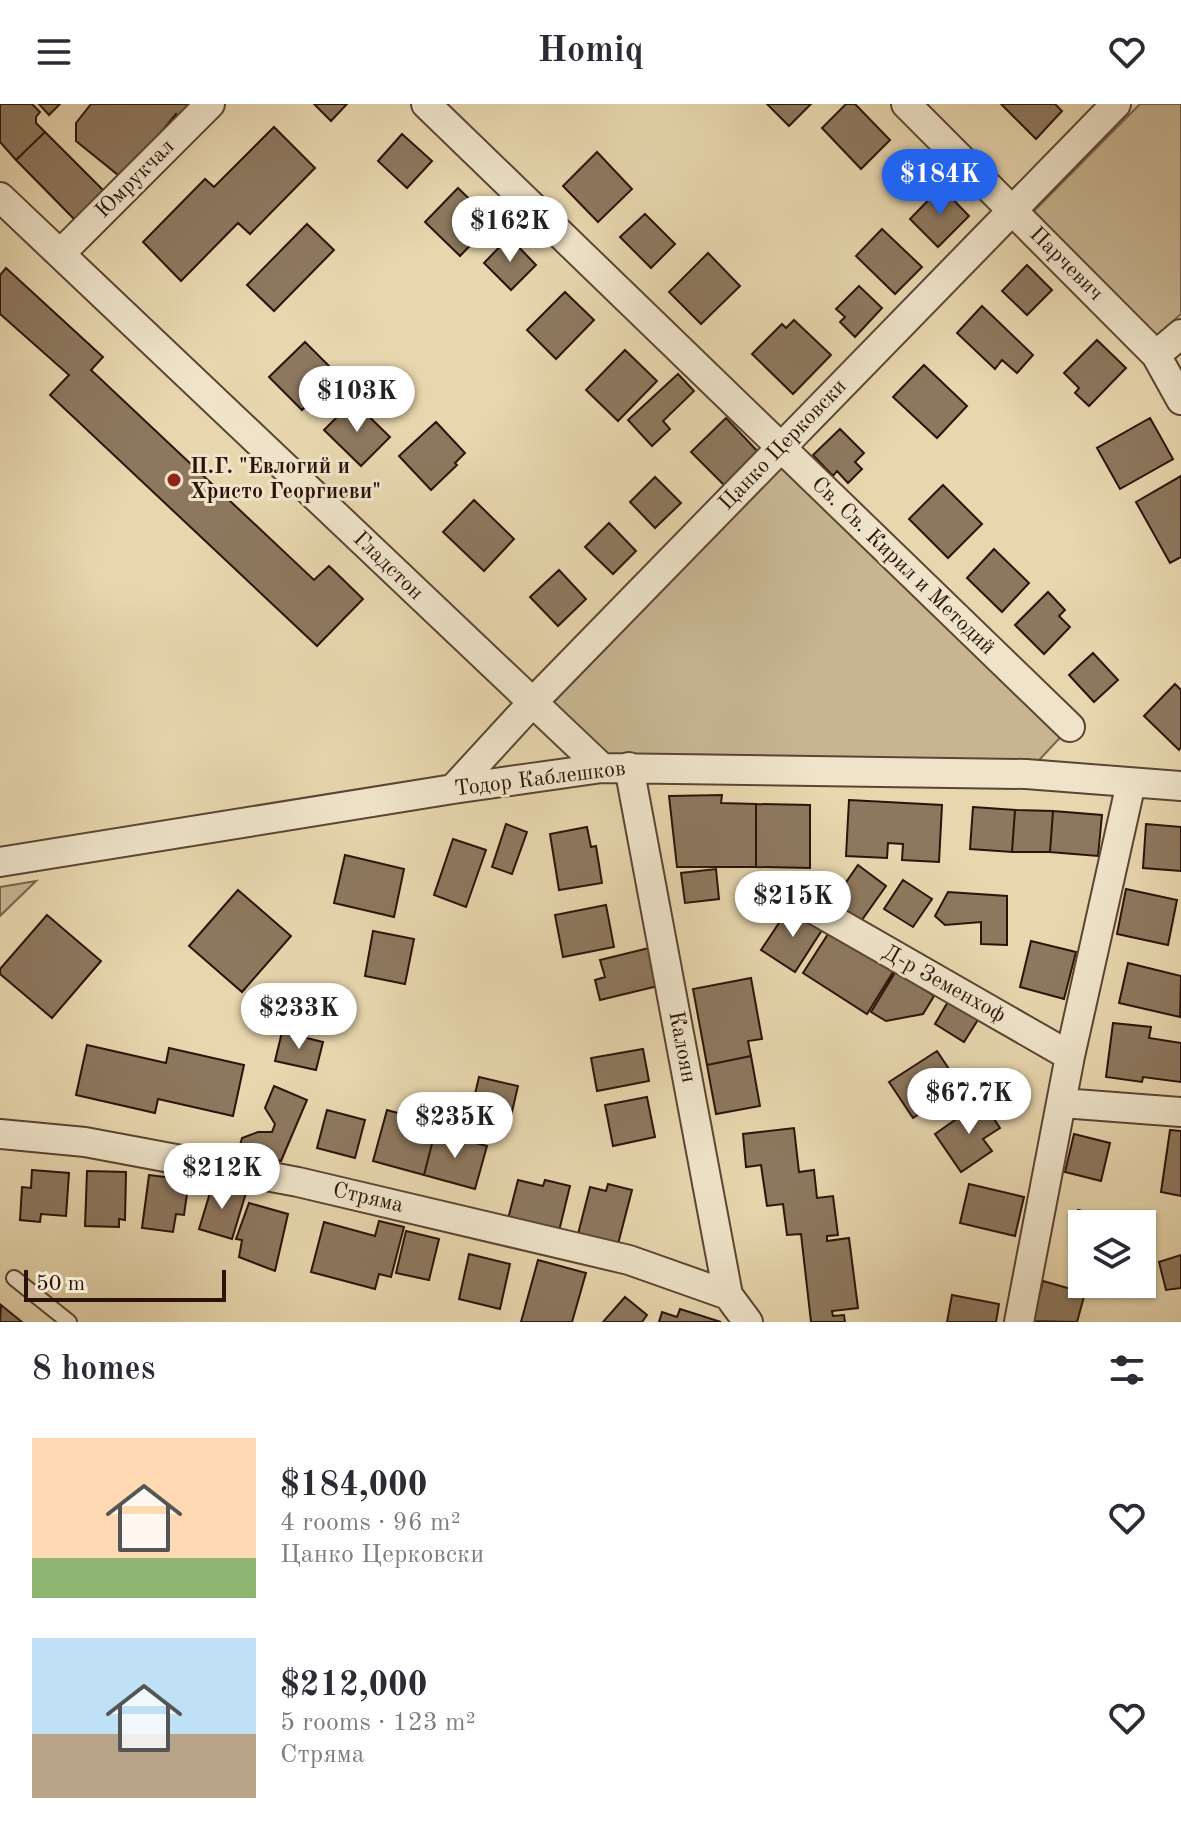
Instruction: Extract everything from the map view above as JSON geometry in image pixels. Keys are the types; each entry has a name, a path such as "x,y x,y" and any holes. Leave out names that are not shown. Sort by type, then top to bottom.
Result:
{"street":[{"name":"Юмрукчал","path":"60,254 210,104"},
{"name":"Св. Св. Кирил и Методий","path":"426,104 1070,727"},
{"name":"Парчевич","path":"906,104 1156,355 1181,400"},
{"name":"Цанко Церковски","path":"453,789 532,703 1116,104"},
{"name":"Гладстон","path":"0,197 532,703 615,767"},
{"path":"1156,355 1181,334"},
{"name":"Тодор Каблешков","path":"0,862 453,789 615,767 1026,774 1181,786"},
{"name":"Калоян","path":"615,767 728,1295 748,1322"},
{"path":"1019,1322 1070,1056 1131,783"},
{"name":"Д-р Земенхоф","path":"777,888 1070,1056"},
{"path":"1062,1103 1181,1112"},
{"name":"Стряма","path":"0,1134 85,1142 298,1182 629,1260 728,1295"}],"lane":[{"path":"14,1278 69,1322"}],"shaded area":[{"path":"1140,104 1181,104 1181,314 1154,338 1034,211"},
{"path":"780,449 1070,727 1026,774 602,768 532,703"},
{"path":"36,881 0,916 0,887"}],"building":[{"path":"0,104 32,104 40,112 36,123 45,132 16,160 0,142"},
{"path":"39,104 60,104 49,115"},
{"path":"91,104 196,104 180,120 176,114 123,179 76,141 76,123"},
{"path":"314,104 347,104 331,121"},
{"path":"767,104 811,104 789,126"},
{"path":"846,104 855,104 890,140 861,169 822,128"},
{"path":"1001,104 1055,104 1062,111 1036,139"},
{"path":"274,127 315,168 250,234 238,223 181,281 143,242 205,179 214,187"},
{"path":"45,132 107,194 77,222 16,160"},
{"path":"402,134 432,161 407,188 378,161"},
{"path":"597,152 632,189 598,222 563,186"},
{"path":"941,187 969,216 938,247 910,219"},
{"path":"458,188 493,222 460,256 425,222"},
{"path":"645,214 675,244 651,268 620,237"},
{"path":"307,224 334,250 274,311 247,285"},
{"path":"882,229 922,267 895,294 856,256"},
{"path":"509,237 536,265 511,290 484,263"},
{"path":"708,253 740,286 701,324 669,292"},
{"path":"1027,265 1052,290 1027,315 1002,291"},
{"name":"П.Г. \"Евлогий и Христо Георгиеви\"","path":"6,268 103,357 91,370 314,580 329,566 363,599 317,646 50,395 69,375 0,314 0,275"},
{"path":"859,286 882,308 855,337 840,322 845,317 836,309"},
{"path":"565,292 594,320 556,359 527,330"},
{"path":"982,306 1033,355 1017,373 1002,360 995,369 957,333"},
{"path":"794,320 831,355 793,394 752,354 782,324 786,328"},
{"path":"1097,340 1126,368 1089,406 1075,393 1079,388 1064,373"},
{"path":"305,342 338,375 302,410 269,377"},
{"path":"625,350 657,381 618,421 586,390"},
{"path":"924,365 967,406 937,438 893,397"},
{"path":"678,374 694,391 663,421 670,429 652,446 628,420"},
{"path":"353,401 390,437 361,466 324,430"},
{"path":"726,418 762,456 728,489 691,452"},
{"path":"1150,418 1173,459 1120,489 1097,448"},
{"path":"436,422 465,453 431,490 399,456"},
{"path":"840,429 864,453 855,462 862,469 848,483 837,471 833,476 813,455"},
{"path":"1181,476 1181,557 1170,563 1136,502"},
{"path":"655,477 681,503 655,528 630,502"},
{"path":"943,485 982,524 948,558 909,519"},
{"path":"474,500 514,539 484,571 443,532"},
{"path":"609,523 636,551 613,574 585,547"},
{"path":"994,549 1029,583 1002,612 967,578"},
{"path":"559,570 586,599 558,626 530,597"},
{"path":"1048,592 1065,610 1059,616 1070,627 1044,654 1015,625"},
{"path":"1093,653 1118,680 1094,702 1069,675"},
{"path":"1175,684 1181,690 1179,750 1144,716"},
{"path":"722,795 721,803 756,804 756,867 677,867 669,796"},
{"path":"849,800 942,805 939,862 902,860 903,844 888,843 887,858 846,856"},
{"path":"756,804 810,805 810,868 756,867"},
{"path":"973,807 1015,810 1012,852 970,849"},
{"path":"1015,810 1053,811 1050,852 1012,852"},
{"path":"1053,811 1102,815 1098,856 1050,852"},
{"path":"506,824 527,832 512,874 492,867"},
{"path":"1146,824 1181,827 1181,871 1143,868"},
{"path":"587,827 591,847 596,846 602,883 559,890 550,834"},
{"path":"453,839 486,850 466,907 434,895"},
{"path":"345,855 404,869 394,917 334,903"},
{"path":"858,865 886,886 859,924 831,904"},
{"path":"716,869 719,899 685,903 681,873"},
{"path":"903,880 932,899 913,927 884,909"},
{"path":"1126,889 1177,900 1168,945 1117,934"},
{"path":"238,890 291,936 242,992 189,946"},
{"path":"948,892 1007,896 1007,945 981,944 981,922 945,925 935,916"},
{"path":"606,905 614,947 563,957 555,915"},
{"path":"791,905 824,927 795,972 761,950"},
{"path":"47,915 101,961 52,1018 0,974 0,969"},
{"path":"373,931 414,939 405,984 365,976"},
{"path":"830,931 893,972 867,1014 803,973"},
{"path":"1031,941 1076,952 1064,999 1020,987"},
{"path":"653,947 662,985 600,1000 595,980 605,977 600,960"},
{"path":"1128,963 1181,976 1180,1017 1119,1003"},
{"path":"896,971 934,996 923,1014 886,1021 871,1012"},
{"path":"751,978 762,1039 748,1041 751,1056 707,1065 693,989"},
{"path":"949,1000 979,1018 964,1042 935,1024"},
{"path":"1113,1023 1151,1027 1149,1038 1181,1043 1181,1082 1143,1077 1142,1082 1106,1077"},
{"path":"282,1032 323,1042 316,1070 275,1061"},
{"path":"87,1045 166,1063 169,1048 244,1065 233,1116 158,1099 155,1113 76,1095"},
{"path":"643,1049 649,1081 597,1091 591,1058"},
{"path":"937,1051 961,1087 913,1118 889,1082"},
{"path":"751,1056 760,1106 716,1114 707,1065"},
{"path":"479,1077 518,1086 508,1129 469,1119"},
{"path":"274,1086 307,1100 281,1161 238,1152 242,1138 258,1132 272,1132 275,1124 265,1108"},
{"path":"647,1097 655,1137 613,1146 605,1105"},
{"path":"982,1101 1000,1128 983,1139 992,1151 961,1172 935,1134"},
{"path":"327,1110 365,1120 355,1158 317,1148"},
{"path":"387,1110 427,1121 425,1129 435,1132 424,1175 373,1161"},
{"path":"794,1128 799,1172 814,1170 817,1198 833,1196 838,1235 827,1236 827,1241 849,1238 858,1308 832,1311 833,1316 844,1315 845,1322 811,1322 801,1234 787,1235 783,1204 767,1206 761,1165 746,1167 743,1134"},
{"path":"1170,1130 1181,1131 1181,1196 1161,1192"},
{"path":"435,1132 487,1146 475,1189 424,1175"},
{"path":"1074,1134 1110,1143 1101,1181 1065,1172"},
{"path":"32,1170 69,1173 66,1216 41,1214 40,1222 20,1220 22,1187 31,1188"},
{"path":"87,1171 126,1172 125,1220 119,1219 119,1227 85,1226"},
{"path":"149,1175 189,1180 184,1215 176,1214 173,1232 142,1228"},
{"path":"518,1180 543,1186 545,1180 570,1186 559,1231 508,1219"},
{"path":"213,1183 246,1193 232,1239 199,1229"},
{"path":"608,1184 632,1190 617,1248 577,1238 590,1187 606,1191"},
{"path":"969,1184 1024,1197 1015,1236 960,1223"},
{"path":"249,1203 288,1214 275,1271 239,1257 242,1240 236,1239"},
{"path":"379,1221 404,1227 391,1277 379,1274 375,1289 311,1272 324,1222 375,1236"},
{"path":"406,1231 439,1239 429,1280 396,1273"},
{"path":"469,1254 510,1264 500,1309 459,1299"},
{"path":"1181,1255 1181,1288 1166,1290 1159,1262"},
{"path":"538,1260 586,1273 572,1322 521,1322"},
{"path":"1043,1281 1068,1288 1068,1298 1084,1298 1077,1322 1032,1321"},
{"path":"952,1295 999,1304 996,1322 947,1322"},
{"path":"625,1297 647,1315 642,1322 603,1322"},
{"path":"1,1305 22,1322 0,1322"},
{"path":"680,1309 721,1322 659,1322 662,1312 677,1317"}],"place":[{"name":"П.Г. \"Евлогий и Христо Георгиеви\"","path":"174,480"}]}
